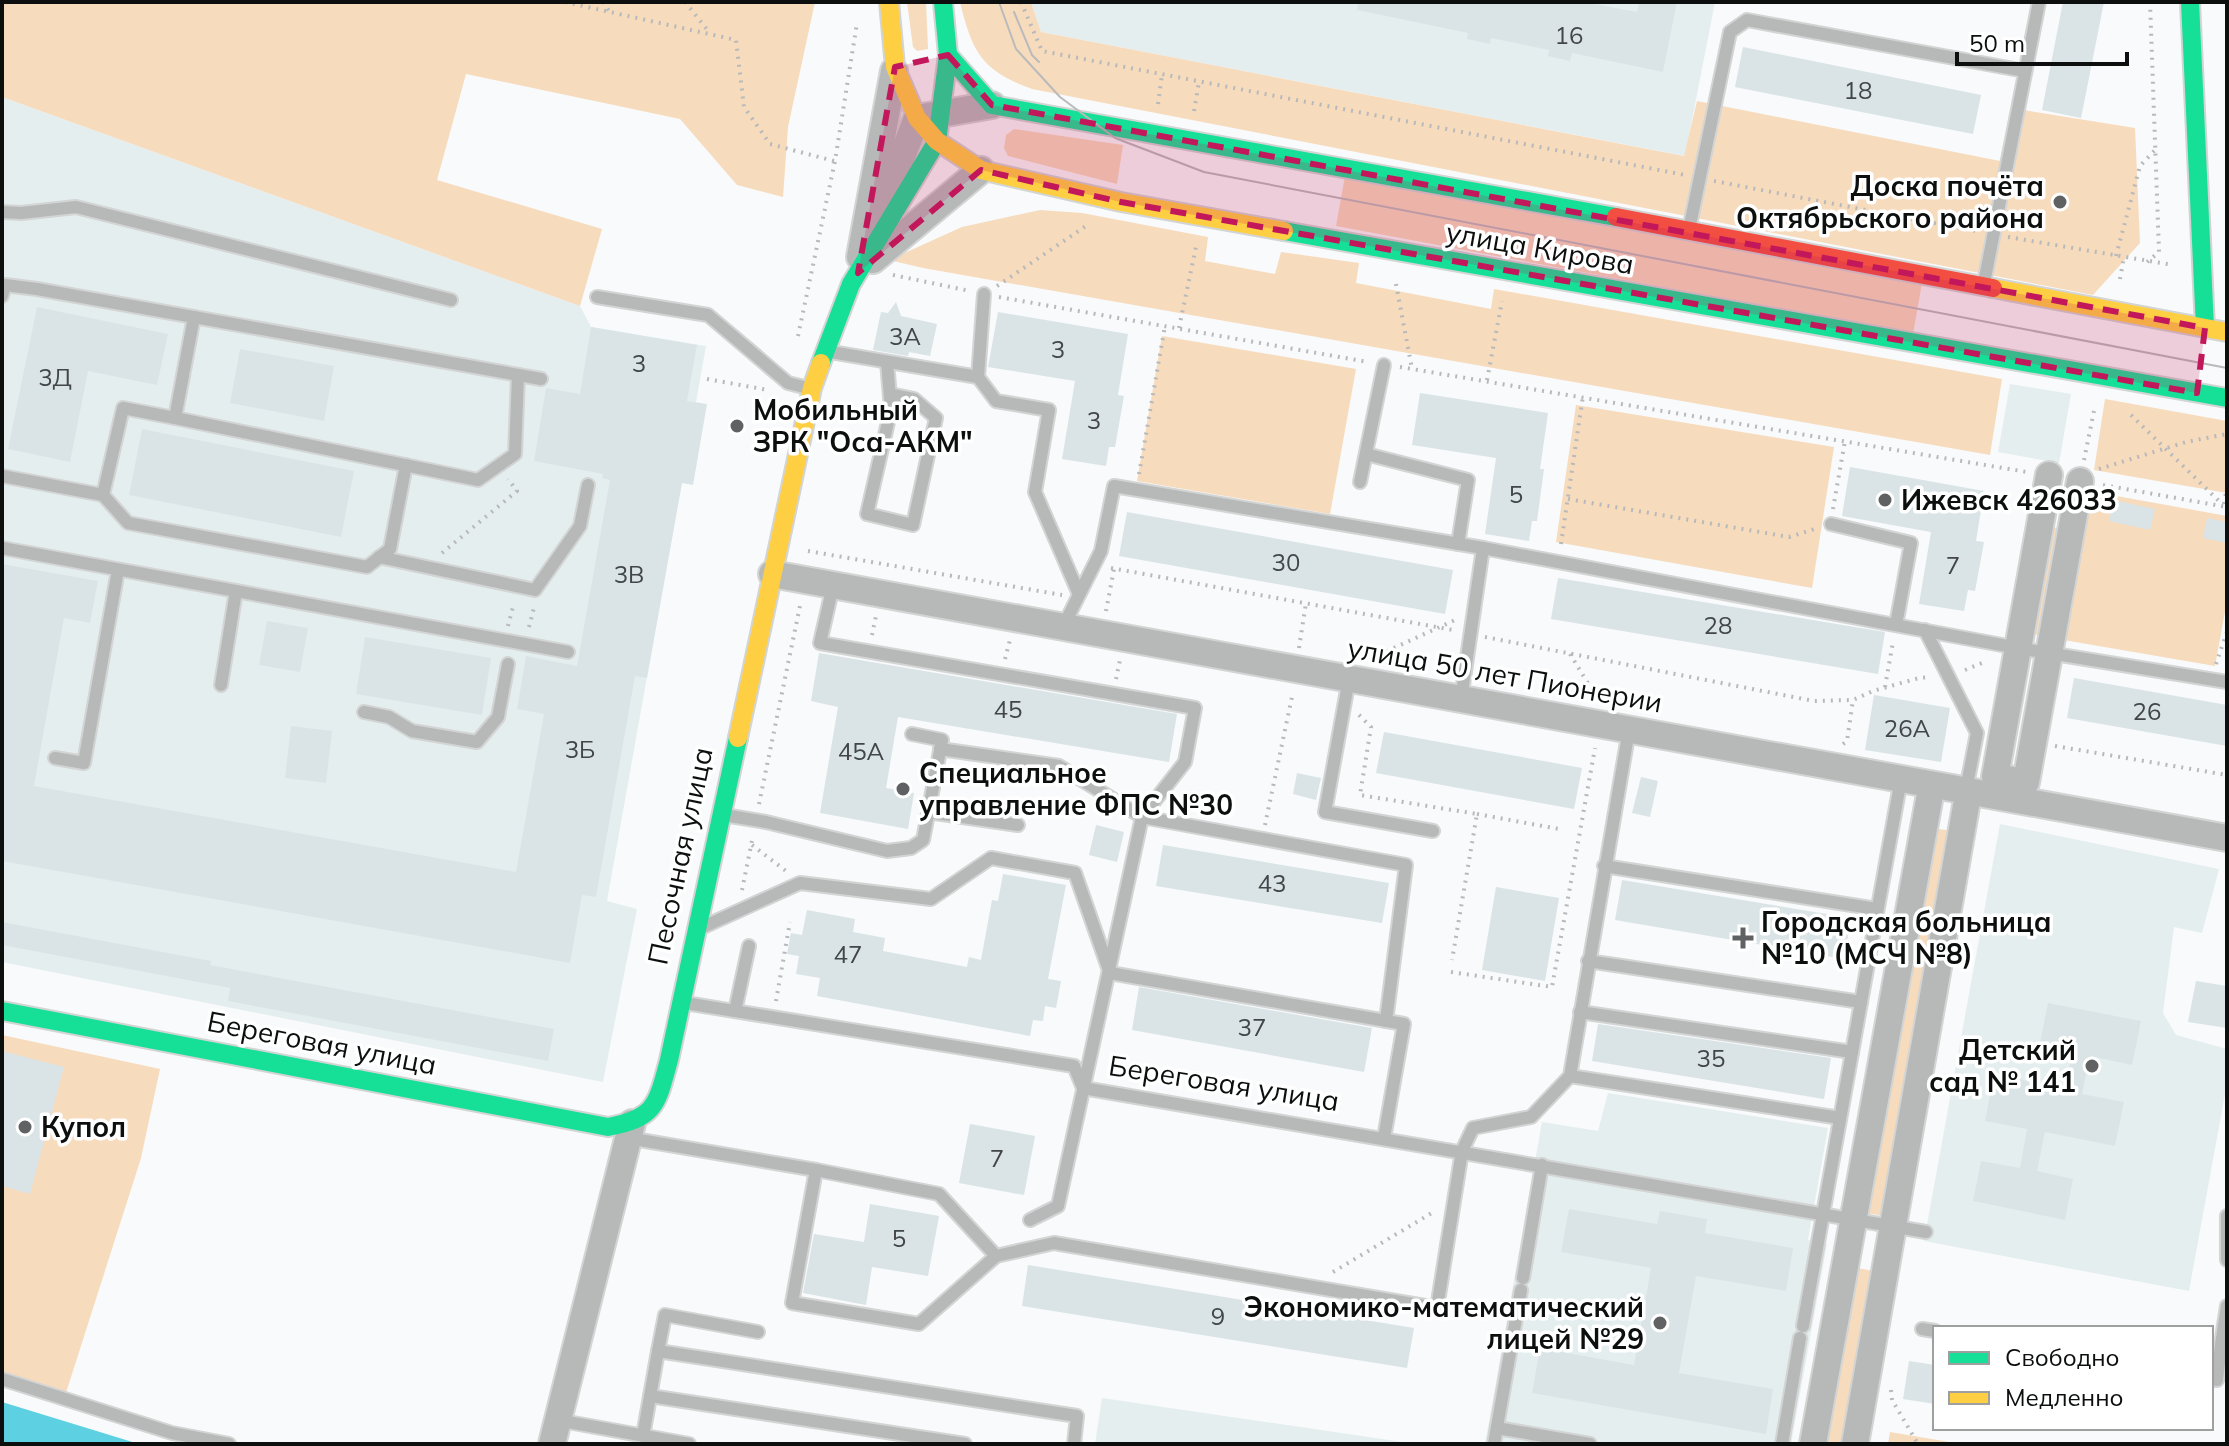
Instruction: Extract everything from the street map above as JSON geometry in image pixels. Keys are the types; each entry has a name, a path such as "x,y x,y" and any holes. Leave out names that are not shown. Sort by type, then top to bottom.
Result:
{"main road":[{"name":"Песочная улица","path":"889,2 901,66"},
{"name":"Песочная улица","path":"928,116 942,56 943,2"},
{"path":"2190,2 2204,335"},
{"path":"942,56 991,112"},
{"name":"улица Кирова","path":"901,66 928,116 937,141 1121,202 1508,271 2198,385 2227,398"},
{"name":"улица Кирова","path":"991,112 1690,230 1984,285 2204,335 2227,332"},
{"name":"Песочная улица","path":"630,1130 658,1098 682,1002 812,388 842,303 937,141"},
{"name":"Береговая улица","path":"2,1011 630,1130"}],"street":[{"name":"Песочная улица","path":"858,273 901,66"},
{"path":"928,116 991,112"},
{"name":"Песочная улица","path":"858,273 928,116"},
{"name":"Песочная улица","path":"858,273 983,157"},
{"path":"2049,475 1995,777 2026,782 2081,477"},
{"name":"улица 50 лет Пионерии","path":"772,574 1901,779 1966,798 2227,838"},
{"path":"1855,1444 1966,798"},
{"path":"1813,1444 1929,800"},
{"name":"Песочная улица","path":"554,1432 630,1130"}],"lane":[{"path":"1984,285 1991,234 2039,2"},
{"path":"1690,230 1730,32 1747,20 2025,71"},
{"path":"2,212 76,207 451,300"},
{"path":"2,296 5,285 541,379"},
{"path":"984,294 978,377 996,401 1049,410 1035,492 1079,596"},
{"path":"597,297 708,315 788,383 812,388"},
{"path":"175,418 194,317"},
{"path":"824,351 978,377"},
{"path":"887,362 891,409 867,514 913,525 936,418 914,399 890,394"},
{"path":"1360,482 1384,365"},
{"path":"103,495 123,408 478,480 515,454 518,375"},
{"path":"1366,454 1468,480 1458,544"},
{"path":"2,476 103,495 128,523 367,567 390,549 406,465"},
{"path":"379,557 535,590 580,526 588,485"},
{"path":"1063,627 1101,551 1114,486 1483,548 2018,648 2227,682"},
{"path":"1831,524 1911,543 1896,625"},
{"path":"2,548 568,652"},
{"path":"1461,699 1483,548"},
{"path":"55,758 84,763 118,570"},
{"path":"833,586 820,643 1195,708 1185,762 1142,817 1058,1206 1030,1220"},
{"path":"221,685 236,591"},
{"path":"1925,630 1977,733 1966,798"},
{"path":"364,712 389,717 412,731 477,742 498,717 508,664"},
{"path":"1341,677 1325,812 1433,831"},
{"path":"816,1170 792,1303 919,1324 996,1256 1054,1243 1437,1308 1462,1151 1473,1128 1531,1117 1570,1076 1629,730"},
{"path":"721,815 766,822 887,851 911,848 923,840 942,740 912,734"},
{"path":"940,749 1059,766 1142,817 1406,865 1386,1021"},
{"path":"1782,1444 1901,779"},
{"path":"928,812 1018,825"},
{"path":"696,930 800,883 931,899 991,858 1075,873 1110,973"},
{"path":"1604,866 1877,909"},
{"path":"735,1011 749,946"},
{"path":"1588,961 1861,1002"},
{"path":"1110,973 1404,1024 1384,1138"},
{"name":"Береговая улица","path":"682,1002 1074,1066 1083,1088 1926,1232"},
{"path":"1580,1012 1852,1052"},
{"path":"1570,1076 1840,1118"},
{"path":"630,1130 939,1194 996,1256"},
{"path":"1494,1444 1522,1284 1538,1164"},
{"path":"2227,1216 2227,1260"},
{"path":"2213,1379 2217,1380 2224,1346 2227,1306"},
{"path":"643,1436 665,1315 758,1332"},
{"path":"658,1351 1077,1416 1074,1444"},
{"path":"2,1379 172,1433 229,1444"},
{"path":"650,1396 965,1444"},
{"path":"1497,1428 1590,1444"},
{"path":"554,1432 643,1436 689,1444"}],"path":[{"path":"565,2 736,40 744,107 770,144 835,161"},
{"path":"603,2 609,11"},
{"path":"685,2 712,34"},
{"path":"1021,2 1042,51 1991,234 2203,269"},
{"path":"2147,262 2159,252 2150,2"},
{"path":"813,258 835,161 859,16"},
{"path":"1192,121 1199,82"},
{"path":"2116,256 2140,166 2155,150"},
{"path":"1179,329 1197,238"},
{"path":"1390,250 1413,370"},
{"path":"2119,281 2124,257"},
{"path":"1487,380 1508,271"},
{"path":"885,279 889,274 984,294 1384,365 2049,475"},
{"path":"1136,490 1165,326"},
{"path":"707,379 773,391"},
{"path":"1559,563 1583,396"},
{"path":"2081,477 2096,400"},
{"path":"2131,415 2225,506"},
{"path":"2081,477 2165,449 2227,434"},
{"path":"1568,499 1789,537 1831,524 1845,441"},
{"path":"425,567 517,491 500,466"},
{"path":"2081,477 2225,506"},
{"path":"2225,506 2227,487"},
{"path":"808,551 1079,596"},
{"path":"1102,634 1115,558"},
{"path":"1094,565 1440,627"},
{"path":"506,633 515,600"},
{"path":"527,635 535,606"},
{"path":"869,651 877,610"},
{"path":"1341,677 1473,612"},
{"path":"1885,687 1896,625"},
{"path":"2211,680 2227,632"},
{"path":"1000,674 1011,634"},
{"path":"1470,635 1814,701 1853,700 1919,678 1949,677 2018,648"},
{"path":"1114,694 1121,654"},
{"path":"1570,654 1599,701"},
{"path":"1262,839 1290,703"},
{"path":"1451,972 1552,987 1597,740"},
{"path":"2033,743 2227,775"},
{"path":"1477,814 1559,829"},
{"path":"751,845 800,883"},
{"path":"1310,1286 1454,1199"},
{"path":"1889,1379 1892,1400 1918,1444"}],"highlighted area":[{"path":"948,55 992,105 2205,328 2197,393 1121,202 981,170 858,273 895,67"}],"shaded area":[{"path":"2,2 815,2 788,127 783,197 737,185 680,119 466,74 437,180 602,229 580,306 2,97"},
{"path":"907,2 926,2 928,49 917,51 913,47"},
{"path":"960,2 1031,2 1041,32 1684,156 1697,101 2000,161 2011,108 2135,128 2140,243 2093,295 1032,89 1001,75 982,58 969,34"},
{"path":"1031,2 1715,2 1685,156 1041,32"},
{"path":"2,97 580,306 591,327 706,346 607,901 637,909 603,1082 2,962"},
{"path":"1014,129 1123,145 1117,184 1008,156 1004,148 1006,135"},
{"path":"1345,176 1922,283 1913,334 1336,226"},
{"path":"1040,210 1082,213 1208,237 1205,261 1275,274 1281,252 1359,263 1356,283 1491,309 1494,289 2002,379 1990,455 889,260 962,227"},
{"path":"1162,336 1356,369 1330,514 1137,481"},
{"path":"2010,384 2071,394 2059,463 1998,452"},
{"path":"2105,399 2227,421 2227,493 2094,470"},
{"path":"1576,405 1834,447 1812,588 1556,542"},
{"path":"2078,489 2227,516 2227,601 2215,666 2052,638"},
{"path":"2047,526 2063,529 2044,636 2028,633"},
{"name":"Детский сад № 141","path":"2000,824 2219,869 2202,933 2174,927 2163,1013 2176,1035 2227,1049 2227,1083 2189,1291 1924,1241"},
{"path":"1933,828 1952,831 1885,1216 1866,1213"},
{"path":"2,1035 160,1069 141,1158 64,1399 2,1379"},
{"name":"Экономико-математический лицей №29","path":"1608,1093 1828,1128 1808,1240 1827,1244 1791,1444 1485,1444 1542,1122 1598,1131"},
{"path":"1857,1268 1874,1271 1844,1444 1826,1444"},
{"name":"Экономико-математический лицей №29","path":"1102,1398 1416,1444 1095,1444"},
{"path":"1890,1432 1961,1444 1888,1444"}],"water":[{"path":"2,1402 139,1444 2,1444"}],"building":[{"path":"1358,2 1585,2 1637,12 1639,2 1677,2 1663,72 1572,53 1570,61 1548,56 1549,50 1491,38 1490,44 1467,39 1468,33 1357,10"},
{"path":"2063,2 2104,2 2081,118 2042,110"},
{"path":"1743,47 1981,95 1973,134 1735,87"},
{"path":"896,302 901,316 937,324 930,356 873,350 881,312 888,313"},
{"path":"37,307 168,334 157,385 88,371 70,462 8,449"},
{"path":"998,312 1128,334 1118,395 1124,396 1115,447 1109,447 1106,466 1062,459 1075,381 988,367"},
{"path":"591,327 697,345 687,401 707,404 693,485 682,483 647,678 635,676 596,897 582,895 570,963 2,861 2,564 98,581 90,623 64,618 34,786 516,872 544,714 517,709 526,656 577,666 610,480 602,478 603,474 534,461 546,388 580,394"},
{"path":"240,349 334,366 324,421 230,403"},
{"path":"1420,393 1548,413 1537,521 1532,521 1529,541 1485,534 1496,458 1412,445"},
{"path":"142,429 354,471 341,537 129,495"},
{"path":"1850,467 1984,491 1976,541 1984,542 1975,591 1968,590 1964,611 1919,604 1931,532 1842,516"},
{"path":"2113,500 2155,509 2150,530 2109,521"},
{"path":"1127,512 1453,570 1445,614 1119,556"},
{"path":"2207,518 2227,522 2227,543 2203,538"},
{"path":"1558,578 1885,632 1878,674 1551,619"},
{"path":"267,621 308,628 300,672 259,665"},
{"path":"365,637 491,658 482,715 356,694"},
{"path":"819,653 1177,714 1169,762 898,717 886,788 914,793 908,829 820,813 838,707 811,701"},
{"path":"2074,678 2227,705 2227,746 2067,718"},
{"path":"1874,695 1950,708 1941,762 1865,750"},
{"path":"291,726 332,731 326,783 285,778"},
{"path":"1384,732 1582,768 1574,809 1376,773"},
{"path":"1297,773 1321,778 1316,800 1293,794"},
{"path":"1641,777 1658,781 1650,817 1632,813"},
{"path":"1096,825 1124,832 1117,862 1089,855"},
{"path":"1163,845 1389,883 1382,923 1156,886"},
{"path":"1003,874 1066,885 1048,979 1061,981 1056,1008 1045,1006 1043,1021 1033,1020 1030,1036 817,996 820,978 796,974 799,956 787,954 791,933 802,935 807,910 855,919 853,932 885,938 883,951 967,967 969,957 981,960 992,900 998,901"},
{"path":"1622,880 1851,918 1844,959 1615,920"},
{"path":"1496,887 1559,898 1545,981 1482,970"},
{"path":"2,922 211,961 210,965 554,1029 548,1061 228,1001 230,988 2,945"},
{"path":"2196,981 2227,986 2227,1028 2188,1022"},
{"path":"1139,987 1372,1028 1364,1072 1132,1030"},
{"path":"2048,1003 2141,1021 2132,1065 2090,1056 2082,1094 2124,1102 2115,1146 2045,1132 2037,1171 2073,1179 2065,1220 1973,1201 1981,1161 2020,1168 2027,1129 1985,1121 1994,1074 2065,1088 2072,1053 2039,1047"},
{"path":"1598,1024 1831,1058 1824,1099 1592,1061"},
{"name":"Купол","path":"2,1051 64,1067 30,1194 2,1186"},
{"path":"970,1124 1035,1136 1024,1195 959,1183"},
{"path":"870,1204 939,1216 928,1276 872,1267 866,1305 803,1293 814,1234 864,1242"},
{"path":"1569,1209 1657,1224 1660,1211 1707,1219 1705,1233 1793,1248 1786,1291 1696,1276 1679,1373 1773,1389 1766,1434 1532,1393 1540,1348 1634,1365 1651,1268 1561,1252"},
{"path":"1028,1265 1414,1328 1407,1368 1022,1306"},
{"path":"1909,1361 1933,1365 1933,1404 1903,1399"}],"tram line":[{"path":"999,2 1016,49 1060,97 1115,138 1204,172 2227,368"},
{"path":"1014,12 1032,55 1039,62"}],"traffic: fast":[{"path":"943,2 948,55"},
{"path":"2190,2 2205,328"},
{"path":"821,363 851,284 937,141 948,55"},
{"path":"948,55 992,105"},
{"path":"992,105 1616,217"},
{"path":"1284,231 2227,398"},
{"path":"2,1011 608,1127 636,1119 652,1107 669,1060 738,738"}],"traffic: slow":[{"path":"889,2 895,67 917,118 937,141 981,170 1121,202 1284,231"},
{"path":"1993,288 2227,332"},
{"path":"738,738 812,388 821,363"}],"traffic: jam":[{"path":"1616,217 1993,288"}],"place":[{"name":"Доска почёта Октябрьского района","path":"2060,202"},
{"name":"Мобильный ЗРК \"Оса-АКМ\"","path":"737,426"},
{"name":"Ижевск 426033","path":"1885,500"},
{"name":"Специальное управление ФПС №30","path":"903,789"},
{"name":"Городская больница №10 (МСЧ №8)","path":"1743,938"},
{"name":"Детский сад № 141","path":"2092,1066"},
{"name":"Купол","path":"25,1127"},
{"name":"Экономико-математический лицей №29","path":"1660,1323"}]}
